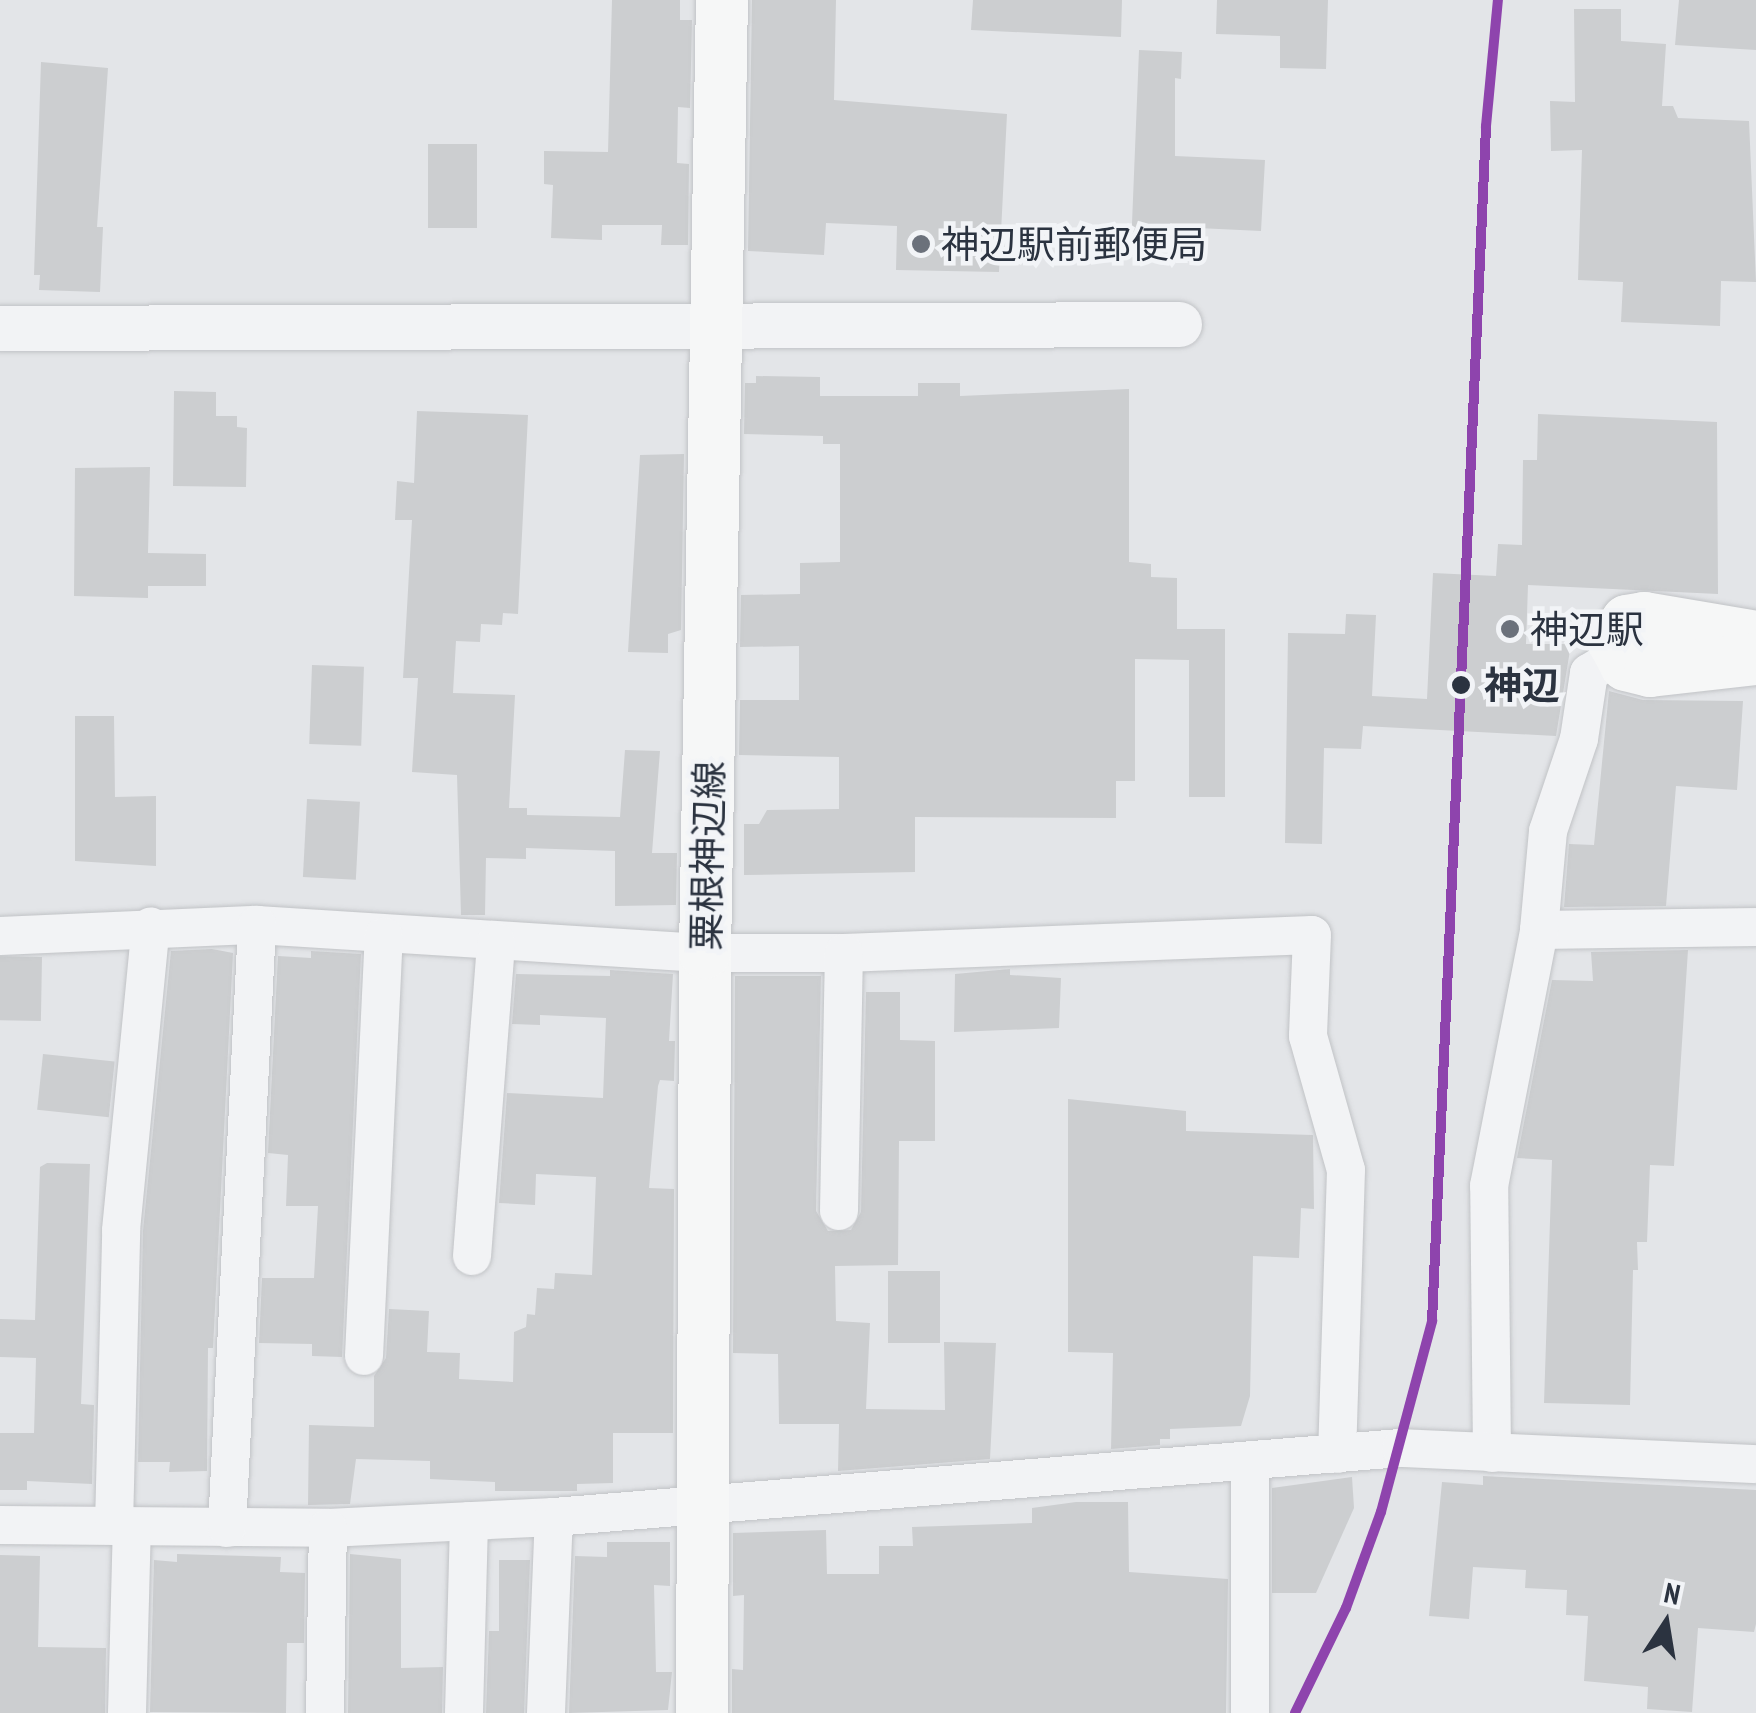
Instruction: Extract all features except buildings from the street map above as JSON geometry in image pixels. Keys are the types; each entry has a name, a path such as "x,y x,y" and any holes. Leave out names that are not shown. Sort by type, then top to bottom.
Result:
{"main road":[{"name":"粟根神辺線","path":"702,1713 705,953 720,322 722,0"},
{"path":"1756,637 1644,618 1617,631 1616,656 1650,671 1756,659"}],"street":[{"path":"0,328 720,322 1180,324"},
{"path":"1492,1454 1490,1186 1539,930 1548,831 1579,738 1589,673 1616,656"},
{"path":"227,1528 257,925"},
{"path":"0,936 152,926 257,925 384,936 705,953 844,953 1312,934 1308,1036 1346,1170 1338,1454"},
{"path":"126,1713 122,1230 152,926"},
{"path":"1539,930 1756,927"},
{"path":"364,1356 384,936"},
{"path":"472,1256 496,942"},
{"path":"839,1211 844,953"},
{"path":"0,1526 328,1528 554,1518 1401,1448 1756,1464"},
{"path":"1250,1462 1250,1713"},
{"path":"546,1713 554,1518"},
{"path":"464,1713 470,1521"},
{"path":"325,1713 328,1528"}],"transit line":[{"path":"1295,1713 1346,1608 1381,1512 1432,1321 1486,126 1498,0"}],"place":[{"name":"神辺駅前郵便局","path":"921,244"},
{"name":"神辺駅","path":"1510,629"},
{"name":"神辺","path":"1461,685"}]}
